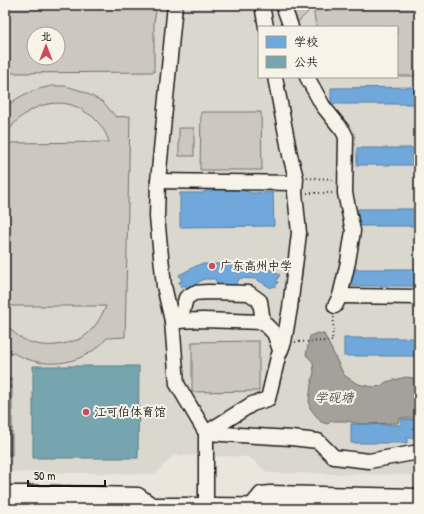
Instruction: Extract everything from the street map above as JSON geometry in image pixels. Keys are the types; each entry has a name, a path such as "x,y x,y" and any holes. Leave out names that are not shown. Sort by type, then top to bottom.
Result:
{"street":[{"path":"175,5 158,181 157,216 164,286 176,321 177,384 206,433 206,507"},
{"path":"262,5 266,26"},
{"path":"283,5 291,26"},
{"path":"206,433 252,404 268,399 290,308 299,233 295,184 275,78"},
{"path":"308,78 323,106 346,137 345,186 353,231 348,262 337,301 419,298"},
{"path":"158,181 295,184"},
{"path":"176,321 186,298 194,293 249,293 260,302 263,322 274,333 282,346"},
{"path":"176,321 203,320 263,322"},
{"path":"206,433 318,441 334,457 369,461 419,452"},
{"path":"5,493 138,495 152,505"},
{"path":"252,505 261,494 270,493 419,496"},
{"path":"5,505 72,507 152,505 206,507 252,505 379,508 419,507"}],"path":[{"path":"295,184 345,186"},
{"path":"295,184 345,186"},
{"path":"282,346 332,341 337,301"}],"shaded area":[{"name":"广东高州中学","path":"5,5 315,5 316,26 258,26 258,78 398,78 398,76 419,76 419,475 268,473 249,457 174,455 155,474 5,472"},
{"path":"5,5 157,5 154,22 154,72 5,73"},
{"path":"290,5 419,5 419,76 398,76 398,26 316,26 313,7 297,23"},
{"path":"53,86 66,86 82,91 103,102 116,117 130,116 125,337 107,338 99,346 81,357 60,363 38,362 27,359 12,353 5,347 5,321 18,336 26,341 45,345 64,344 79,340 90,332 102,315 106,306 5,306 5,143 109,142 102,127 92,116 80,108 67,104 56,103 35,108 25,114 10,129 5,139 5,108 27,93"},
{"path":"201,112 261,112 262,170 200,170"},
{"path":"179,128 194,128 194,156 179,156"},
{"path":"259,341 259,391 192,392 192,342"}],"water":[{"name":"学砚塘","path":"317,333 324,334 344,375 356,383 374,387 406,377 419,379 419,418 400,418 398,423 361,424 346,421 331,421 328,424 321,422 310,408 309,400 314,373 313,362 306,355 310,336"},
{"path":"5,379 12,379 12,455 5,455"}],"building: 学校":[{"path":"419,87 419,104 331,104 331,88"},
{"path":"357,148 419,148 419,165 357,165"},
{"path":"233,188 252,193 273,192 274,226 180,227 180,193 202,193 208,190"},
{"path":"358,209 419,209 419,226 358,226"},
{"path":"200,264 259,264 280,275 276,281 278,282 275,287 273,286 271,288 256,279 240,278 235,286 229,289 223,288 217,284 215,279 204,279 187,289 185,285 181,287 179,282 182,281 179,275"},
{"path":"351,269 419,269 419,286 351,286"},
{"path":"344,338 419,338 419,356 344,356"},
{"path":"401,419 419,420 419,438 407,438 407,443 351,443 351,424 401,425"}],"building: 公共":[{"name":"江可伯体育馆","path":"33,366 139,366 138,458 33,458"}],"place":[{"name":"广东高州中学","path":"212,266"},
{"name":"江可伯体育馆","path":"86,412"}]}
